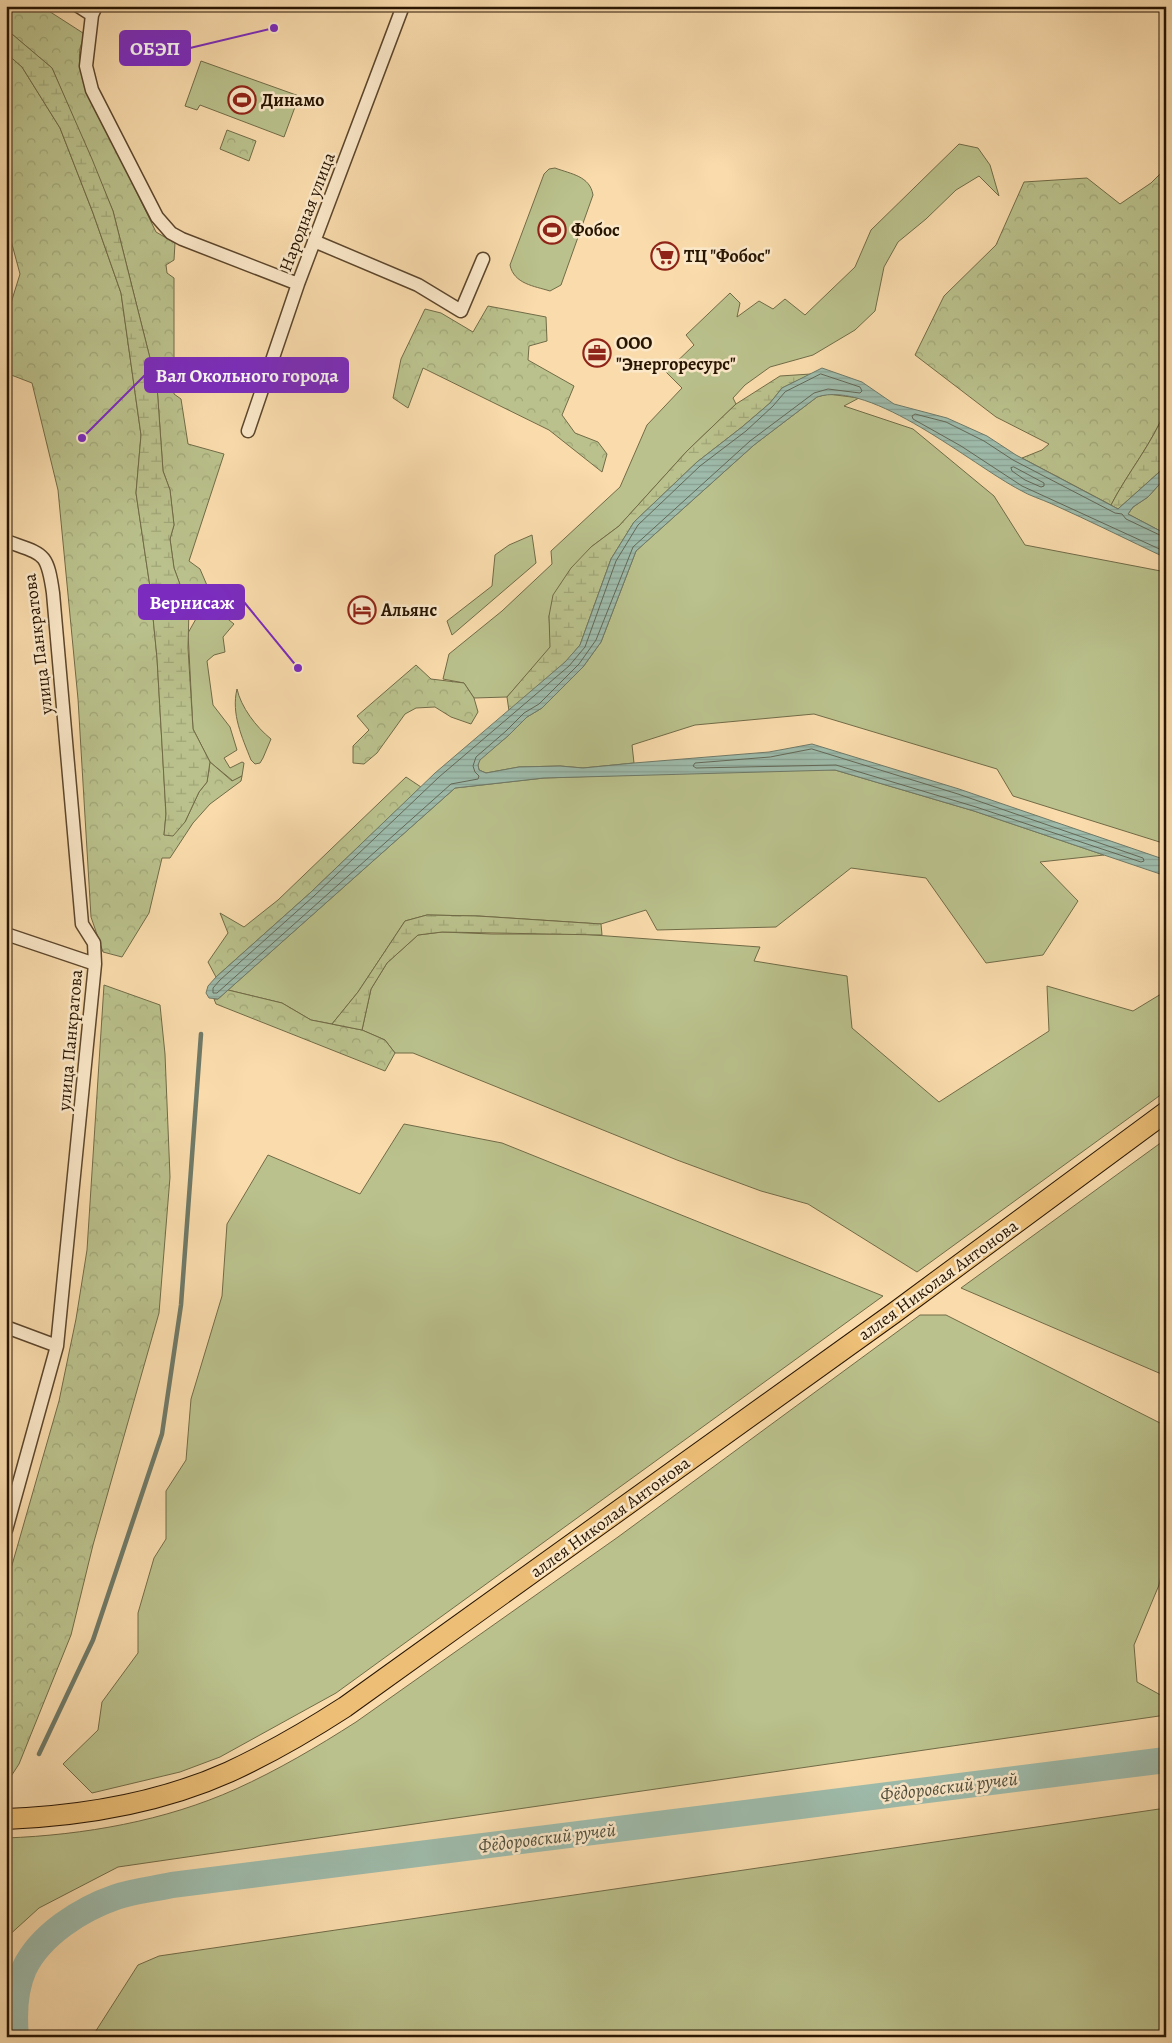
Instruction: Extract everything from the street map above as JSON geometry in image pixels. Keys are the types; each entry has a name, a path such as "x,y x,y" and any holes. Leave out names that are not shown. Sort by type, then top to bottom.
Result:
{"main road":[{"name":"аллея Николая Антонова","path":"6,1819 54,1817 96,1810 185,1788 227,1773 304,1733 345,1707 894,1313 1166,1112"}],"street":[{"path":"78,6 93,14 86,66 92,90 157,217 171,233 182,239 298,284"},
{"name":"Народная улица","path":"248,431 298,284 403,6"},
{"path":"314,242 418,285 461,311 483,259"},
{"name":"улица Панкратова","path":"6,541 39,553 50,567 54,593 82,924 94,943 95,964 58,1346 6,1530"},
{"path":"6,934 95,964"},
{"path":"6,1327 58,1346"}],"green space":[{"path":"6,6 41,6 83,33 79,58 85,86 156,232 175,243 174,260 166,265 167,273 174,278 174,394 181,399 188,444 224,454 189,561 200,569 209,590 184,596 174,568 170,539 174,525 170,490 163,471 157,386 113,211 52,68 6,29"},
{"path":"6,29 52,68 92,159 113,211 157,386 163,471 170,490 174,525 170,539 174,568 189,609 188,648 193,729 210,762 207,782 199,792 185,822 173,836 164,835 166,814 157,658 150,587 136,493 141,435 121,293 60,128 22,67 6,53"},
{"path":"6,53 22,67 60,128 121,293 141,435 136,493 150,587 157,658 166,814 164,835 185,822 199,792 207,782 210,762 232,781 242,776 241,781 210,804 193,823 170,858 162,858 149,913 122,957 103,952 91,917 78,699 58,490 32,383 6,373 6,319 20,274 6,222"},
{"name":"Динамо","path":"201,61 299,96 284,137 200,105 197,110 185,106"},
{"path":"227,130 256,141 249,161 220,149"},
{"path":"959,144 978,148 990,165 999,196 979,176 956,190 926,219 898,242 884,267 875,311 855,330 813,355 770,367 745,385 733,398 736,404 687,451 619,526 591,547 549,616 551,647 507,697 474,698 464,683 443,679 449,654 502,611 552,564 551,551 620,487 647,425 682,388 666,372 694,345 686,335 730,293 740,303 737,317 759,301 773,309 785,299 805,315 855,267 871,230"},
{"name":"Фобос","path":"555,168 584,180 593,195 561,285 550,291 531,286 520,280 512,271 510,265 544,174 549,169"},
{"path":"1166,168 1166,409 1154,434 1111,505 1022,458 1042,450 1049,444 996,417 915,355 944,296 996,245 1024,182 1087,178 1120,204 1151,183"},
{"path":"488,306 546,317 547,341 529,346 528,360 574,386 562,415 575,433 598,442 607,454 602,472 549,430 423,368 408,408 393,398 401,359 425,309 441,313 473,332"},
{"path":"811,374 782,388 770,403 697,462 634,522 611,559 580,645 565,663 509,711 507,697 550,647 549,616 553,595 571,568 591,547 619,526 687,451 736,404 780,376"},
{"path":"828,394 859,398 844,406 913,429 994,496 1025,545 1166,572 1166,844 1013,796 997,769 814,714 695,725 632,745 634,763 583,768 560,766 519,767 486,773 479,770 479,760 527,717 542,708 583,667 601,642 636,551 754,445 817,397"},
{"path":"1166,409 1166,466 1118,509 1111,505 1154,434"},
{"path":"1166,477 1166,534 1128,514 1133,507 1148,497"},
{"path":"532,535 536,563 452,635 447,621 492,586 495,555 509,545"},
{"path":"209,604 234,624 223,637 225,652 214,655 207,661 213,705 230,727 237,750 224,758 230,768 242,762 244,763 242,776 233,781 210,762 193,729 188,633 201,610"},
{"path":"416,665 431,679 464,683 474,698 478,712 471,724 451,717 435,707 416,708 405,714 377,753 364,764 353,763 353,746 369,730 357,716"},
{"path":"237,689 242,703 250,716 271,739 260,763 255,764 251,760 241,734 235,707"},
{"path":"808,769 835,770 974,811 1104,855 1040,862 1078,901 1043,955 986,963 926,878 851,868 776,927 657,930 646,910 601,924 478,916 427,915 405,921 358,992 332,1024 311,1020 282,1003 228,990 455,788 544,778"},
{"path":"406,777 421,787 310,893 216,977 208,962 228,933 220,913 244,927 278,900"},
{"path":"427,915 478,916 601,924 602,935 442,932 418,935 387,963 371,989 362,1030 332,1024 358,992 405,921"},
{"path":"442,932 580,934 760,947 754,961 847,976 852,1028 939,1102 1049,1031 1047,986 1133,1011 1166,991 1166,1091 917,1272 808,1204 761,1191 677,1160 413,1053 395,1053 385,1040 362,1030 371,989 387,963 418,935"},
{"path":"104,985 160,1005 165,1054 170,1177 159,1313 93,1545 71,1635 19,1764 6,1784 6,1586 59,1401 76,1319 87,1250"},
{"path":"228,990 282,1003 311,1020 362,1030 385,1040 395,1053 385,1071 216,1004 214,999 218,999"},
{"path":"404,1124 502,1143 883,1296 336,1693 220,1757 180,1772 92,1793 63,1764 98,1730 102,1702 138,1653 138,1613 154,1558 166,1539 166,1491 186,1460 191,1399 222,1296 227,1224 268,1155 360,1194"},
{"path":"1166,1139 1166,1376 961,1288"},
{"path":"920,1315 946,1315 1166,1426 1166,1550 1159,1585 1134,1645 1137,1682 1166,1698 1166,1715 118,1867 39,1908 6,1938 6,1838 65,1834 153,1818 181,1810 236,1789 297,1758 356,1722 618,1537"},
{"path":"1166,1808 1166,2037 92,2037 138,1965 159,1956"}],"water":[{"path":"822,368 862,382 894,404 947,418 987,436 1016,455 1118,509 1166,466 1166,477 1148,497 1133,507 1128,514 1166,534 1166,558 1024,492 921,427 892,412 865,400 839,395 817,397 754,445 636,551 601,642 583,667 542,708 527,717 480,760 479,770 486,773 519,767 560,766 583,768 769,752 812,744 959,789 1166,860 1166,876 974,811 835,770 544,778 455,788 218,999 209,998 206,993 208,986 216,977 310,893 435,773 565,662 580,645 611,559 634,522 697,462 770,403 782,388"}],"waterway":[{"path":"39,1754 93,1640 162,1434 181,1305 201,1034"},
{"name":"Фёдоровский ручей","path":"16,2037 15,2011 21,1977 31,1957 40,1945 51,1934 76,1916 103,1902 129,1893 172,1885 1166,1760"}],"place":[{"name":"ОБЭП","path":"274,28"},
{"name":"Динамо","path":"242,100"},
{"name":"Фобос","path":"552,230"},
{"name":"ТЦ \"Фобос\"","path":"665,256"},
{"name":"ООО \"Энергоресурс\"","path":"597,353"},
{"name":"Вал Окольного города","path":"82,438"},
{"name":"Альянс","path":"362,610"},
{"name":"Вернисаж","path":"298,668"}]}
